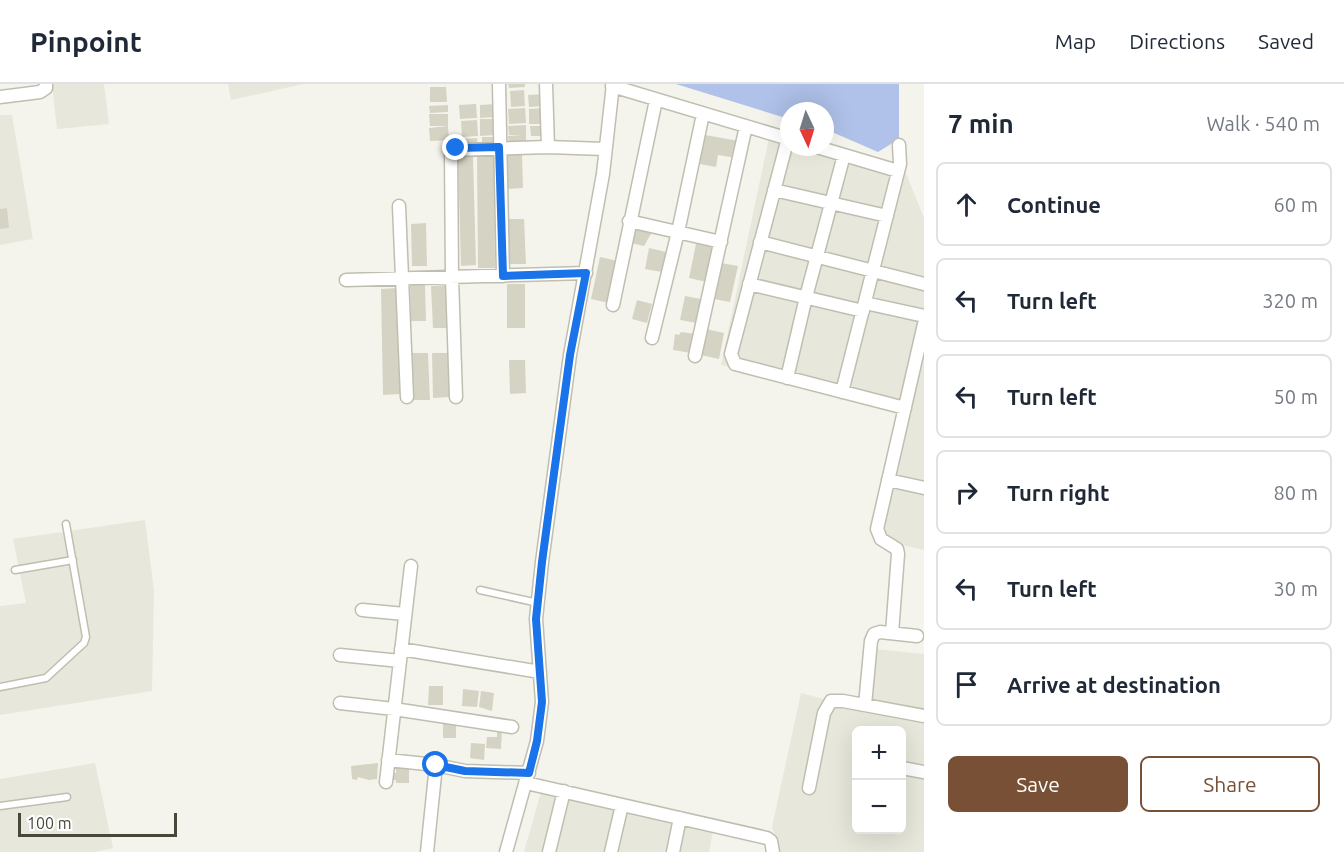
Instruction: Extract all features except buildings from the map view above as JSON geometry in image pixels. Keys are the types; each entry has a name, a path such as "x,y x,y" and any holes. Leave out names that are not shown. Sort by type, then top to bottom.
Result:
{"street":[{"path":"0,97 40,92 46,88 46,84"},
{"path":"499,84 503,276"},
{"path":"546,84 548,147"},
{"path":"506,852 528,778 540,722 542,702 536,619 570,355 603,174 613,85 780,137"},
{"path":"613,305 656,100"},
{"path":"652,338 678,232 703,114"},
{"path":"695,356 746,126"},
{"path":"842,392 898,171 899,145"},
{"path":"456,397 451,150 499,147 604,149"},
{"path":"834,152 898,171"},
{"path":"787,378 844,155"},
{"path":"783,156 731,354 732,360 735,364 905,408"},
{"path":"774,190 886,216"},
{"path":"399,206 407,397"},
{"path":"629,221 721,242"},
{"path":"760,242 924,284"},
{"path":"346,280 586,273"},
{"path":"749,285 806,297 924,316"},
{"path":"892,633 898,554 893,545 881,539 877,528 924,324"},
{"path":"888,480 924,488"},
{"path":"386,782 411,566"},
{"path":"362,610 405,614"},
{"path":"866,705 871,641 874,634 880,632 917,636"},
{"path":"340,655 400,655 540,672"},
{"path":"809,788 827,706 836,700 924,716"},
{"path":"340,703 512,727"},
{"path":"388,760 528,778 564,791 767,838 771,841 773,852"},
{"path":"427,852 436,765"},
{"path":"906,769 924,772"},
{"path":"549,852 564,791"},
{"path":"611,852 622,805"},
{"path":"673,852 680,818"}],"lane":[{"path":"0,687 46,678 84,644 86,637 66,524"},
{"path":"15,570 73,560"},
{"path":"480,590 538,603"},
{"path":"0,806 67,796"}],"shaded area":[{"path":"52,84 104,84 109,124 57,129"},
{"path":"228,84 303,84 231,100"},
{"path":"0,115 12,115 33,239 0,245"},
{"path":"769,138 780,140 780,156 834,156 834,151 903,166 924,218 924,550 880,540 903,406 721,365"},
{"path":"145,520 154,591 152,691 0,715 0,606 26,603 13,539"},
{"path":"874,649 924,654 924,852 781,852 772,827 801,693 835,702 868,694"},
{"path":"95,763 113,848 95,852 0,852 0,779"},
{"path":"541,792 713,830 709,852 524,852"}],"water":[{"path":"676,84 899,84 899,139 878,152 834,133 834,102 780,102 780,116"}],"route":[{"path":"436,765 465,771 529,773 537,741 542,702 536,619 542,562 570,355 586,273 503,276 499,147 456,148"}]}
